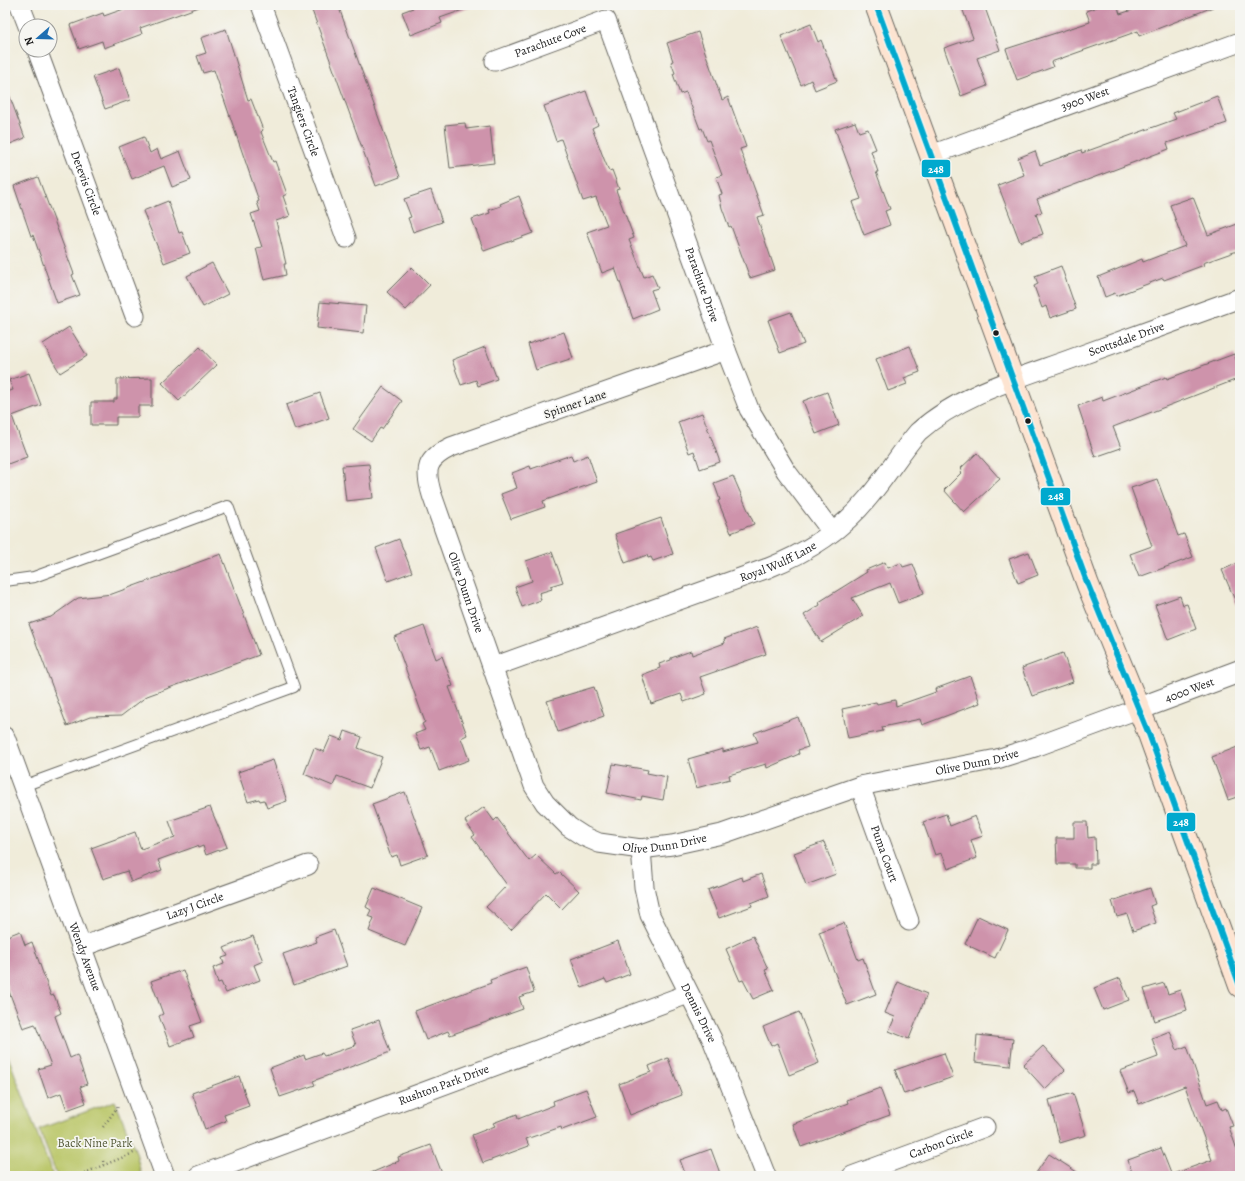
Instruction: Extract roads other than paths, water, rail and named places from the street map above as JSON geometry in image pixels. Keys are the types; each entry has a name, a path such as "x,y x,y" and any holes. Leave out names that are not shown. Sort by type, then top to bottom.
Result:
{"main road":[{"path":"876,5 1088,585 1138,709 1240,986"}],"street":[{"path":"20,5 25,18"},
{"name":"Tangiers Circle","path":"261,5 346,238"},
{"name":"Parachute Cove","path":"495,61 606,20"},
{"name":"Parachute Drive","path":"606,20 726,350 749,409 786,472 832,532"},
{"name":"3900 West","path":"930,155 1240,42"},
{"name":"Detevis Circle","path":"40,58 135,316"},
{"name":"Scottsdale Drive","path":"1013,380 1240,298"},
{"name":"Spinner Lane","path":"428,464 434,457 451,447 726,350"},
{"name":"Royal Wulff Lane","path":"493,667 768,568 802,553 832,532 867,499 909,443 928,423 964,401 1013,380"},
{"name":"Olive Dunn Drive","path":"428,464 427,474 432,495 534,786 544,803 569,827 599,844 641,849 672,845 739,829 860,786 997,759 1035,747 1138,709"},
{"name":"4000 West","path":"1138,709 1240,671"},
{"name":"Wendy Avenue","path":"5,737 165,1176"},
{"name":"Puma Court","path":"860,786 909,921"},
{"name":"Dennis Drive","path":"641,849 644,886 650,915 724,1067 766,1176"},
{"name":"Lazy J Circle","path":"81,947 308,865"},
{"name":"Rushton Park Drive","path":"198,1176 688,994"},
{"name":"Carbon Circle","path":"852,1176 985,1127"}],"lane":[{"path":"5,581 34,577 228,506 294,687 23,786"}],"park label":[{"name":"Back Nine Park","path":"95,1143"}]}
